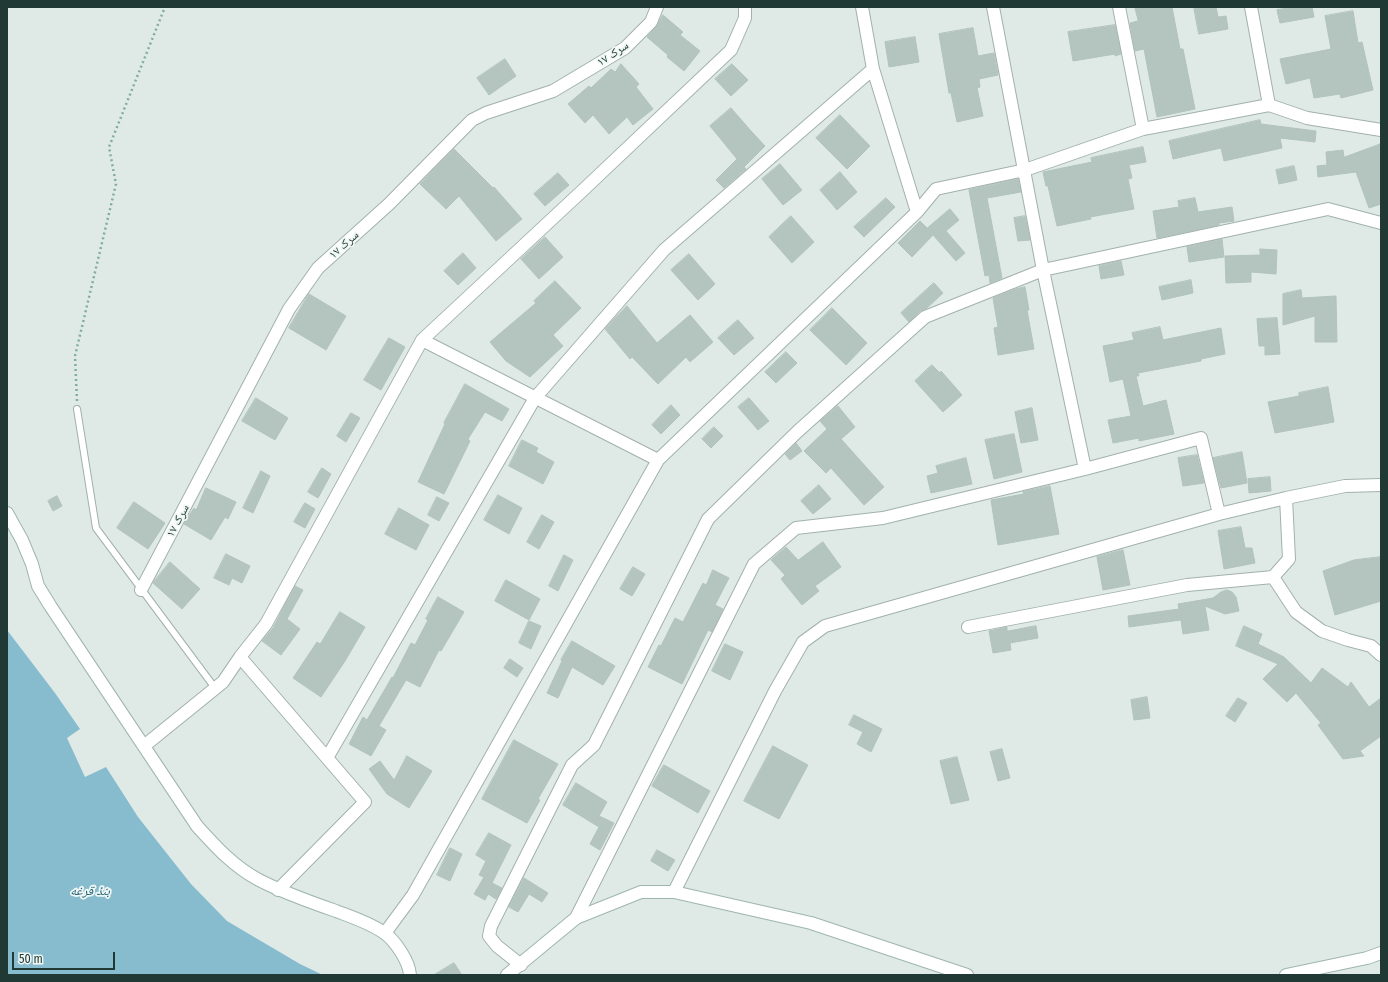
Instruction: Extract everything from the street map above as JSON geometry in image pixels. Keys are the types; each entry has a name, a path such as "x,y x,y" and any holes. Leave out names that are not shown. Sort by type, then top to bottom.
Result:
{"street":[{"name":"سرک ۱۷","path":"141,590 289,309 318,268 389,204 472,120 486,113 553,91 626,48 651,22 657,7"},
{"path":"144,746 222,682 266,624 422,340 731,50 744,18 745,7"},
{"path":"862,7 873,69 917,212"},
{"path":"993,7 1043,270 1085,469"},
{"path":"1119,7 1143,129"},
{"path":"1251,7 1269,105"},
{"path":"327,758 535,398 664,250 873,69"},
{"path":"385,933 413,895 658,460 917,212 936,189 1025,170 1143,129 1269,105 1307,118 1381,130"},
{"path":"521,965 497,946 489,936 490,926 572,765 594,745 708,519 797,432 925,317 1043,270 1328,209 1381,223"},
{"path":"422,340 658,460"},
{"path":"576,918 754,564 796,528 883,518 1085,469 1201,438 1218,514"},
{"path":"674,892 775,691 803,642 824,626 1218,514 1344,486 1381,485"},
{"path":"968,627 1187,585 1272,577 1289,559 1286,498"},
{"path":"7,513 22,540 32,564 38,586 197,826 219,850 235,864 258,879 278,890 364,921 385,933 399,948 410,975"},
{"path":"1272,577 1296,612 1322,631 1371,646 1381,655"},
{"path":"240,657 365,802 278,890"},
{"path":"507,975 521,965 576,918 641,892 674,892 811,923 967,975"},
{"path":"1286,975 1367,958 1381,953"}],"lane":[{"path":"77,409 96,528 215,688"}],"path":[{"path":"77,409 75,356 116,184 109,147 165,7"}],"water":[{"name":"بندٔ قرغه","path":"7,630 55,693 80,729 67,738 85,777 106,767 138,817 191,884 227,921 300,964 323,975 7,975"}],"building":[{"path":"1135,7 1172,7 1180,49 1183,49 1195,109 1157,117 1144,49 1135,51 1130,23 1138,21"},
{"path":"1194,7 1216,7 1218,17 1226,16 1228,29 1199,34"},
{"path":"1296,7 1312,7 1314,17 1280,23 1277,10"},
{"path":"1353,11 1358,43 1362,42 1373,90 1341,98 1340,94 1314,98 1310,78 1286,84 1280,59 1331,49 1325,16"},
{"path":"663,15 683,32 680,35 700,51 684,71 647,37 656,27"},
{"path":"1115,25 1121,54 1073,61 1068,32"},
{"path":"973,28 978,56 994,53 998,75 979,79 980,87 977,88 983,116 957,122 951,93 949,93 939,34"},
{"path":"915,37 919,62 889,67 885,42"},
{"path":"505,59 516,76 489,95 477,78"},
{"path":"621,64 639,84 636,87 653,109 633,125 627,117 609,134 593,115 585,123 568,104 589,86 591,88 611,69 615,72"},
{"path":"732,64 748,80 731,96 715,79"},
{"path":"731,108 765,146 744,167 746,169 724,188 716,180 737,159 710,126"},
{"path":"840,115 870,146 847,169 816,138"},
{"path":"1260,120 1261,124 1316,131 1315,142 1280,138 1282,148 1224,161 1221,148 1173,159 1169,141"},
{"path":"1381,144 1381,204 1369,208 1356,172 1318,177 1317,166 1327,165 1326,152 1343,150 1344,157"},
{"path":"1143,147 1146,162 1129,165 1132,178 1128,179 1134,209 1090,217 1091,219 1057,226 1048,186 1046,186 1043,172 1092,162 1091,158"},
{"path":"454,149 493,188 494,187 522,219 496,241 459,196 446,209 420,184"},
{"path":"780,164 802,190 783,205 762,179"},
{"path":"1294,166 1297,180 1279,184 1276,170"},
{"path":"840,172 857,192 837,210 820,190"},
{"path":"558,173 569,185 545,206 534,194"},
{"path":"1018,179 1021,192 987,198 1002,278 990,283 989,275 985,276 969,190"},
{"path":"886,198 895,207 864,237 854,227"},
{"path":"1195,198 1198,212 1232,207 1234,221 1219,223 1219,225 1157,238 1153,211 1179,207 1178,201"},
{"path":"950,209 959,220 946,231 965,253 956,261 933,235 912,257 898,243 920,221 927,228"},
{"path":"791,216 814,242 792,263 769,237"},
{"path":"1025,216 1030,240 1018,241 1014,218"},
{"path":"545,237 563,257 539,279 521,259"},
{"path":"1222,239 1224,257 1189,262 1187,247"},
{"path":"1260,249 1277,250 1276,274 1251,272 1251,282 1226,283 1225,256 1260,255"},
{"path":"463,253 476,268 458,285 444,271"},
{"path":"689,254 715,284 698,300 671,270"},
{"path":"1121,261 1124,275 1101,279 1099,266"},
{"path":"1191,280 1193,293 1162,300 1159,287"},
{"path":"555,281 581,308 553,335 563,346 530,377 506,361 490,342 536,303 534,301"},
{"path":"934,283 943,293 927,308 920,311 909,322 901,313"},
{"path":"1025,287 1029,310 1027,310 1034,349 998,355 994,328 998,327 993,298"},
{"path":"1301,290 1302,298 1336,296 1337,342 1315,342 1315,316 1283,325 1283,294"},
{"path":"309,294 346,316 326,350 289,328"},
{"path":"627,306 657,343 690,315 713,342 690,362 686,357 658,384 632,357 630,359 605,329"},
{"path":"832,308 867,343 846,365 810,330"},
{"path":"1277,318 1280,354 1265,355 1265,346 1259,346 1257,319"},
{"path":"738,320 754,338 734,355 718,338"},
{"path":"1160,327 1163,340 1221,328 1225,354 1201,359 1201,361 1138,373 1139,376 1136,376 1143,406 1166,400 1174,434 1139,441 1139,438 1113,443 1108,420 1131,416 1123,379 1110,382 1103,346 1134,340 1132,333"},
{"path":"389,338 405,347 381,390 364,380"},
{"path":"786,352 797,363 776,383 765,372"},
{"path":"932,365 940,373 941,371 962,395 943,412 915,381"},
{"path":"465,384 509,409 502,421 485,412 468,439 470,441 444,494 418,482 445,424 444,423"},
{"path":"1328,387 1334,422 1275,433 1268,402 1299,396 1299,393"},
{"path":"256,398 288,418 275,440 242,421"},
{"path":"749,398 769,421 758,430 738,407"},
{"path":"671,405 680,415 661,434 652,425"},
{"path":"838,406 855,427 841,439 884,487 864,505 831,468 826,473 804,451 827,429 820,421"},
{"path":"1032,408 1038,440 1021,443 1015,412"},
{"path":"351,413 360,418 346,442 337,436"},
{"path":"714,427 723,436 711,448 702,439"},
{"path":"1014,434 1022,472 994,479 985,440"},
{"path":"522,440 538,448 536,452 554,462 543,484 509,466"},
{"path":"796,443 802,451 790,460 785,454"},
{"path":"1242,452 1247,483 1221,488 1213,458"},
{"path":"1197,455 1204,483 1183,486 1178,458"},
{"path":"966,458 972,484 931,493 927,476 938,473 936,466"},
{"path":"322,468 331,474 318,498 308,492"},
{"path":"261,471 270,476 253,513 243,508"},
{"path":"1270,477 1271,491 1249,493 1248,479"},
{"path":"819,485 831,499 813,514 801,501"},
{"path":"1050,486 1059,534 998,545 991,500 1024,494 1023,492"},
{"path":"206,488 236,502 228,519 225,517 211,540 184,524 194,508 196,510"},
{"path":"498,495 522,508 509,534 484,520"},
{"path":"57,496 62,506 53,511 48,501"},
{"path":"437,497 449,503 439,521 428,515"},
{"path":"134,502 165,523 148,549 117,528"},
{"path":"305,503 315,509 305,528 294,522"},
{"path":"399,508 429,525 416,550 385,534"},
{"path":"542,515 554,522 539,549 527,542"},
{"path":"1241,527 1245,548 1252,548 1255,563 1224,569 1218,531"},
{"path":"823,542 841,567 815,586 819,591 802,605 781,579 785,575 771,560 786,547 798,560"},
{"path":"1123,550 1130,585 1103,590 1097,557"},
{"path":"226,554 250,566 242,583 232,578 229,585 214,578"},
{"path":"564,555 573,560 558,591 549,586"},
{"path":"1381,557 1381,601 1335,615 1323,571 1354,560"},
{"path":"170,562 200,589 182,609 153,583"},
{"path":"633,567 645,574 632,596 620,589"},
{"path":"713,570 729,578 715,605 723,609 712,632 708,630 682,684 648,667 659,645 661,646 675,618 683,622 703,583 706,585"},
{"path":"506,580 540,599 529,620 495,601"},
{"path":"295,586 303,590 287,619 300,629 281,655 262,641 273,628"},
{"path":"1227,590 1232,592 1236,597 1239,611 1225,614 1205,606 1209,630 1183,634 1181,620 1129,627 1128,616 1179,609 1178,604 1213,598 1221,592"},
{"path":"438,597 464,612 441,651 439,650 420,687 406,680 379,726 386,730 371,756 349,744 363,717 367,720 392,677 393,678 411,643 415,645 428,620 426,619"},
{"path":"340,612 365,627 321,697 293,678 317,642 320,644"},
{"path":"529,621 541,626 531,649 519,643"},
{"path":"1036,626 1038,638 1010,643 1011,650 993,653 989,631 1007,627 1007,631"},
{"path":"1244,626 1262,634 1258,644 1284,657 1311,683 1322,668 1348,687 1351,682 1369,707 1381,698 1381,736 1360,751 1364,756 1343,759 1318,725 1321,723 1296,693 1287,702 1263,679 1278,664 1236,646"},
{"path":"572,641 615,666 603,685 572,667 558,698 547,693 562,661 561,660"},
{"path":"725,644 743,652 730,680 712,671"},
{"path":"510,659 523,668 517,677 504,668"},
{"path":"1147,697 1150,718 1134,720 1131,700"},
{"path":"1238,698 1247,703 1235,722 1226,716"},
{"path":"854,715 882,729 871,752 857,744 863,732 849,725"},
{"path":"514,740 558,764 538,799 540,800 527,823 482,799"},
{"path":"773,746 808,765 779,819 744,801"},
{"path":"1002,749 1010,778 998,781 990,752"},
{"path":"407,756 432,771 409,808 387,794 369,769 380,761 394,780"},
{"path":"957,757 969,800 951,804 940,761"},
{"path":"664,765 710,791 698,813 652,786"},
{"path":"576,783 607,802 599,816 614,823 600,850 590,844 599,827 563,805"},
{"path":"489,833 511,845 492,883 502,888 496,899 488,894 485,900 474,894 484,877 479,875 486,861 476,855"},
{"path":"450,848 462,854 450,881 437,875"},
{"path":"657,850 675,860 668,871 651,861"},
{"path":"524,878 548,893 542,902 529,894 518,912 509,907"},
{"path":"454,963 462,975 434,975"}]}
